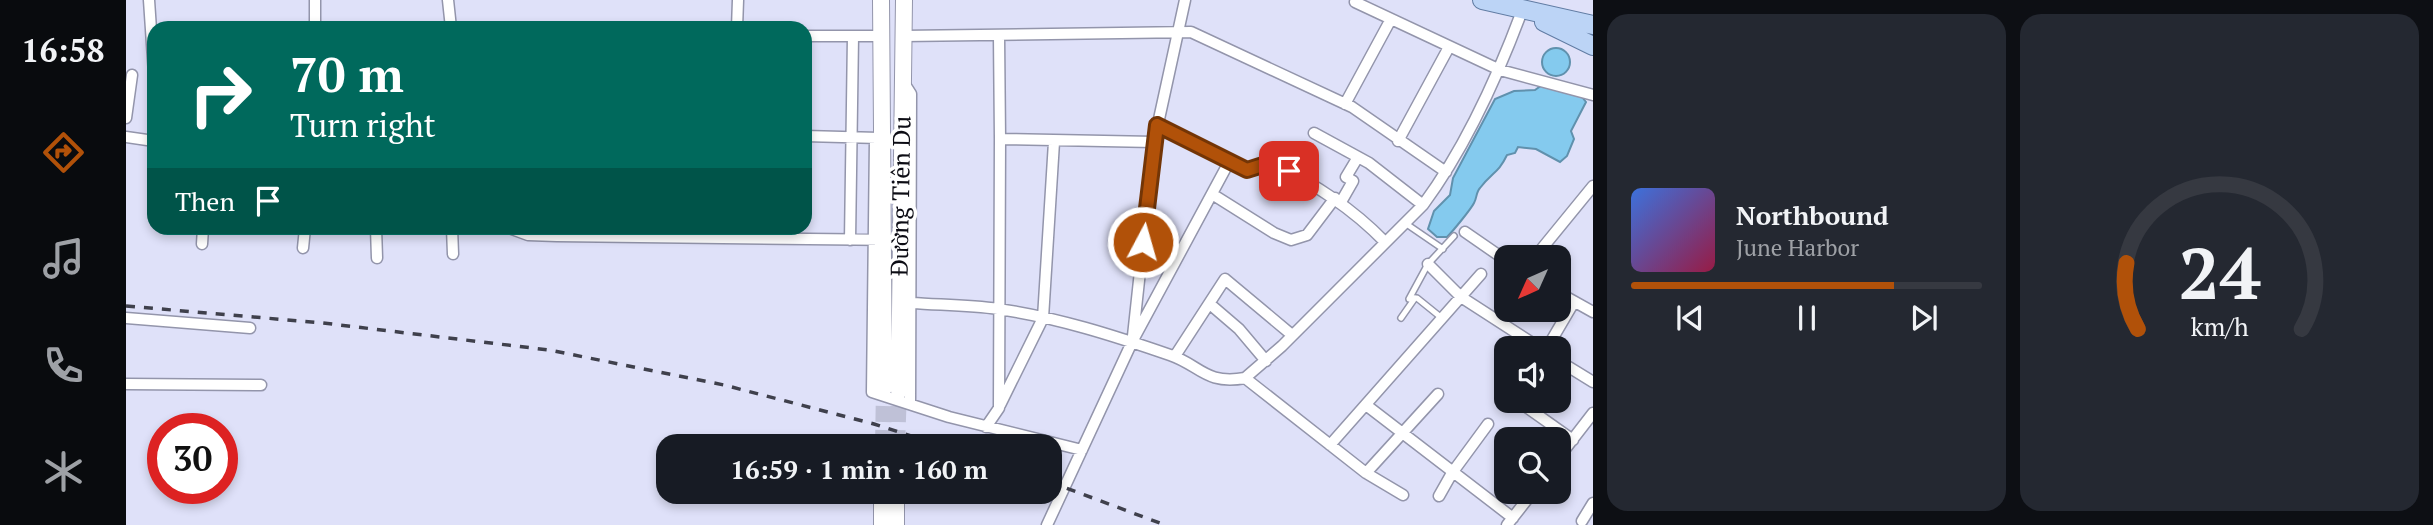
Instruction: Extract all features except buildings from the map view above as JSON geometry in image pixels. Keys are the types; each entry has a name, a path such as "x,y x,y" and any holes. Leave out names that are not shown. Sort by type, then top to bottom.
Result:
{"main road":[{"name":"Đường Tiên Du","path":"881,0 878,240 898,394"},
{"name":"Đường Tiên Du","path":"898,394 904,0"},
{"path":"1482,0 1593,25"},
{"path":"1522,10 1593,46"},
{"path":"881,525 882,504"},
{"path":"896,504 896,525"}],"street":[{"path":"149,0 150,21"},
{"path":"315,0 315,21"},
{"path":"448,0 450,21"},
{"path":"737,21 738,0"},
{"path":"1132,342 1154,142 1185,0"},
{"path":"1355,2 1500,70 1593,95"},
{"path":"1245,378 1266,361 1423,205 1446,173 1500,70 1522,10"},
{"path":"1345,104 1391,19"},
{"path":"903,36 1191,32 1345,104 1446,173"},
{"path":"812,36 882,36"},
{"path":"850,240 853,36"},
{"path":"999,36 999,408"},
{"path":"1398,141 1449,47"},
{"path":"126,118 129,74 147,74"},
{"path":"898,394 912,303 911,94 903,81"},
{"path":"1157,125 1247,170 1272,162 1359,214 1385,242"},
{"path":"1314,133 1399,184 1423,205"},
{"path":"812,136 879,138"},
{"path":"126,137 147,140"},
{"path":"1000,139 1154,142"},
{"path":"986,427 999,408 1043,318 1054,142"},
{"path":"1212,194 1292,240 1307,235 1338,200 1353,181 1346,177 1358,157"},
{"path":"1047,525 1132,342 1229,162"},
{"path":"1547,245 1589,202 1593,186"},
{"path":"1460,234 1494,254"},
{"path":"202,244 203,235"},
{"path":"303,248 304,235"},
{"path":"376,235 377,258"},
{"path":"452,235 453,254"},
{"path":"800,235 850,240 901,240"},
{"path":"878,240 872,392 898,394 986,427 1082,450"},
{"path":"1428,264 1461,297 1521,336"},
{"path":"1330,445 1482,274"},
{"path":"1175,356 1211,305 1225,279 1292,335"},
{"path":"1554,336 1574,302 1593,312"},
{"path":"912,303 998,309 1043,318 1175,356 1198,372 1216,378 1245,378 1366,473 1404,495"},
{"path":"1211,305 1239,329 1266,361"},
{"path":"126,318 250,328"},
{"path":"1571,368 1593,382"},
{"path":"126,384 261,385"},
{"path":"1366,473 1438,394"},
{"path":"1366,405 1452,472 1510,522 1524,504"},
{"path":"1535,413 1573,440"},
{"path":"1571,442 1593,413"},
{"path":"1439,496 1452,472 1488,424"},
{"path":"1582,521 1593,503"}],"lane":[{"path":"1405,223 1443,249"},
{"path":"1443,319 1415,298 1409,299 1428,264 1460,234"},
{"path":"1401,318 1415,298"}],"water":[{"path":"1556,48 1566,52 1570,62 1566,72 1556,76 1546,72 1542,62 1546,52"},
{"path":"1542,85 1578,92 1586,102 1571,131 1574,139 1567,156 1560,162 1536,149 1518,147 1515,153 1507,155 1501,166 1484,183 1472,206 1450,234 1447,237 1437,237 1428,229 1434,211 1450,195 1453,178 1495,99 1514,91 1535,90"}],"tunnel":[{"path":"883,434 884,388"},
{"path":"897,434 899,391"}],"railway":[{"path":"126,306 323,323 549,350 724,385 905,434"},
{"path":"1062,486 1165,525"}],"route":[{"path":"1143,242 1157,125 1247,170 1272,162 1289,171"}]}
